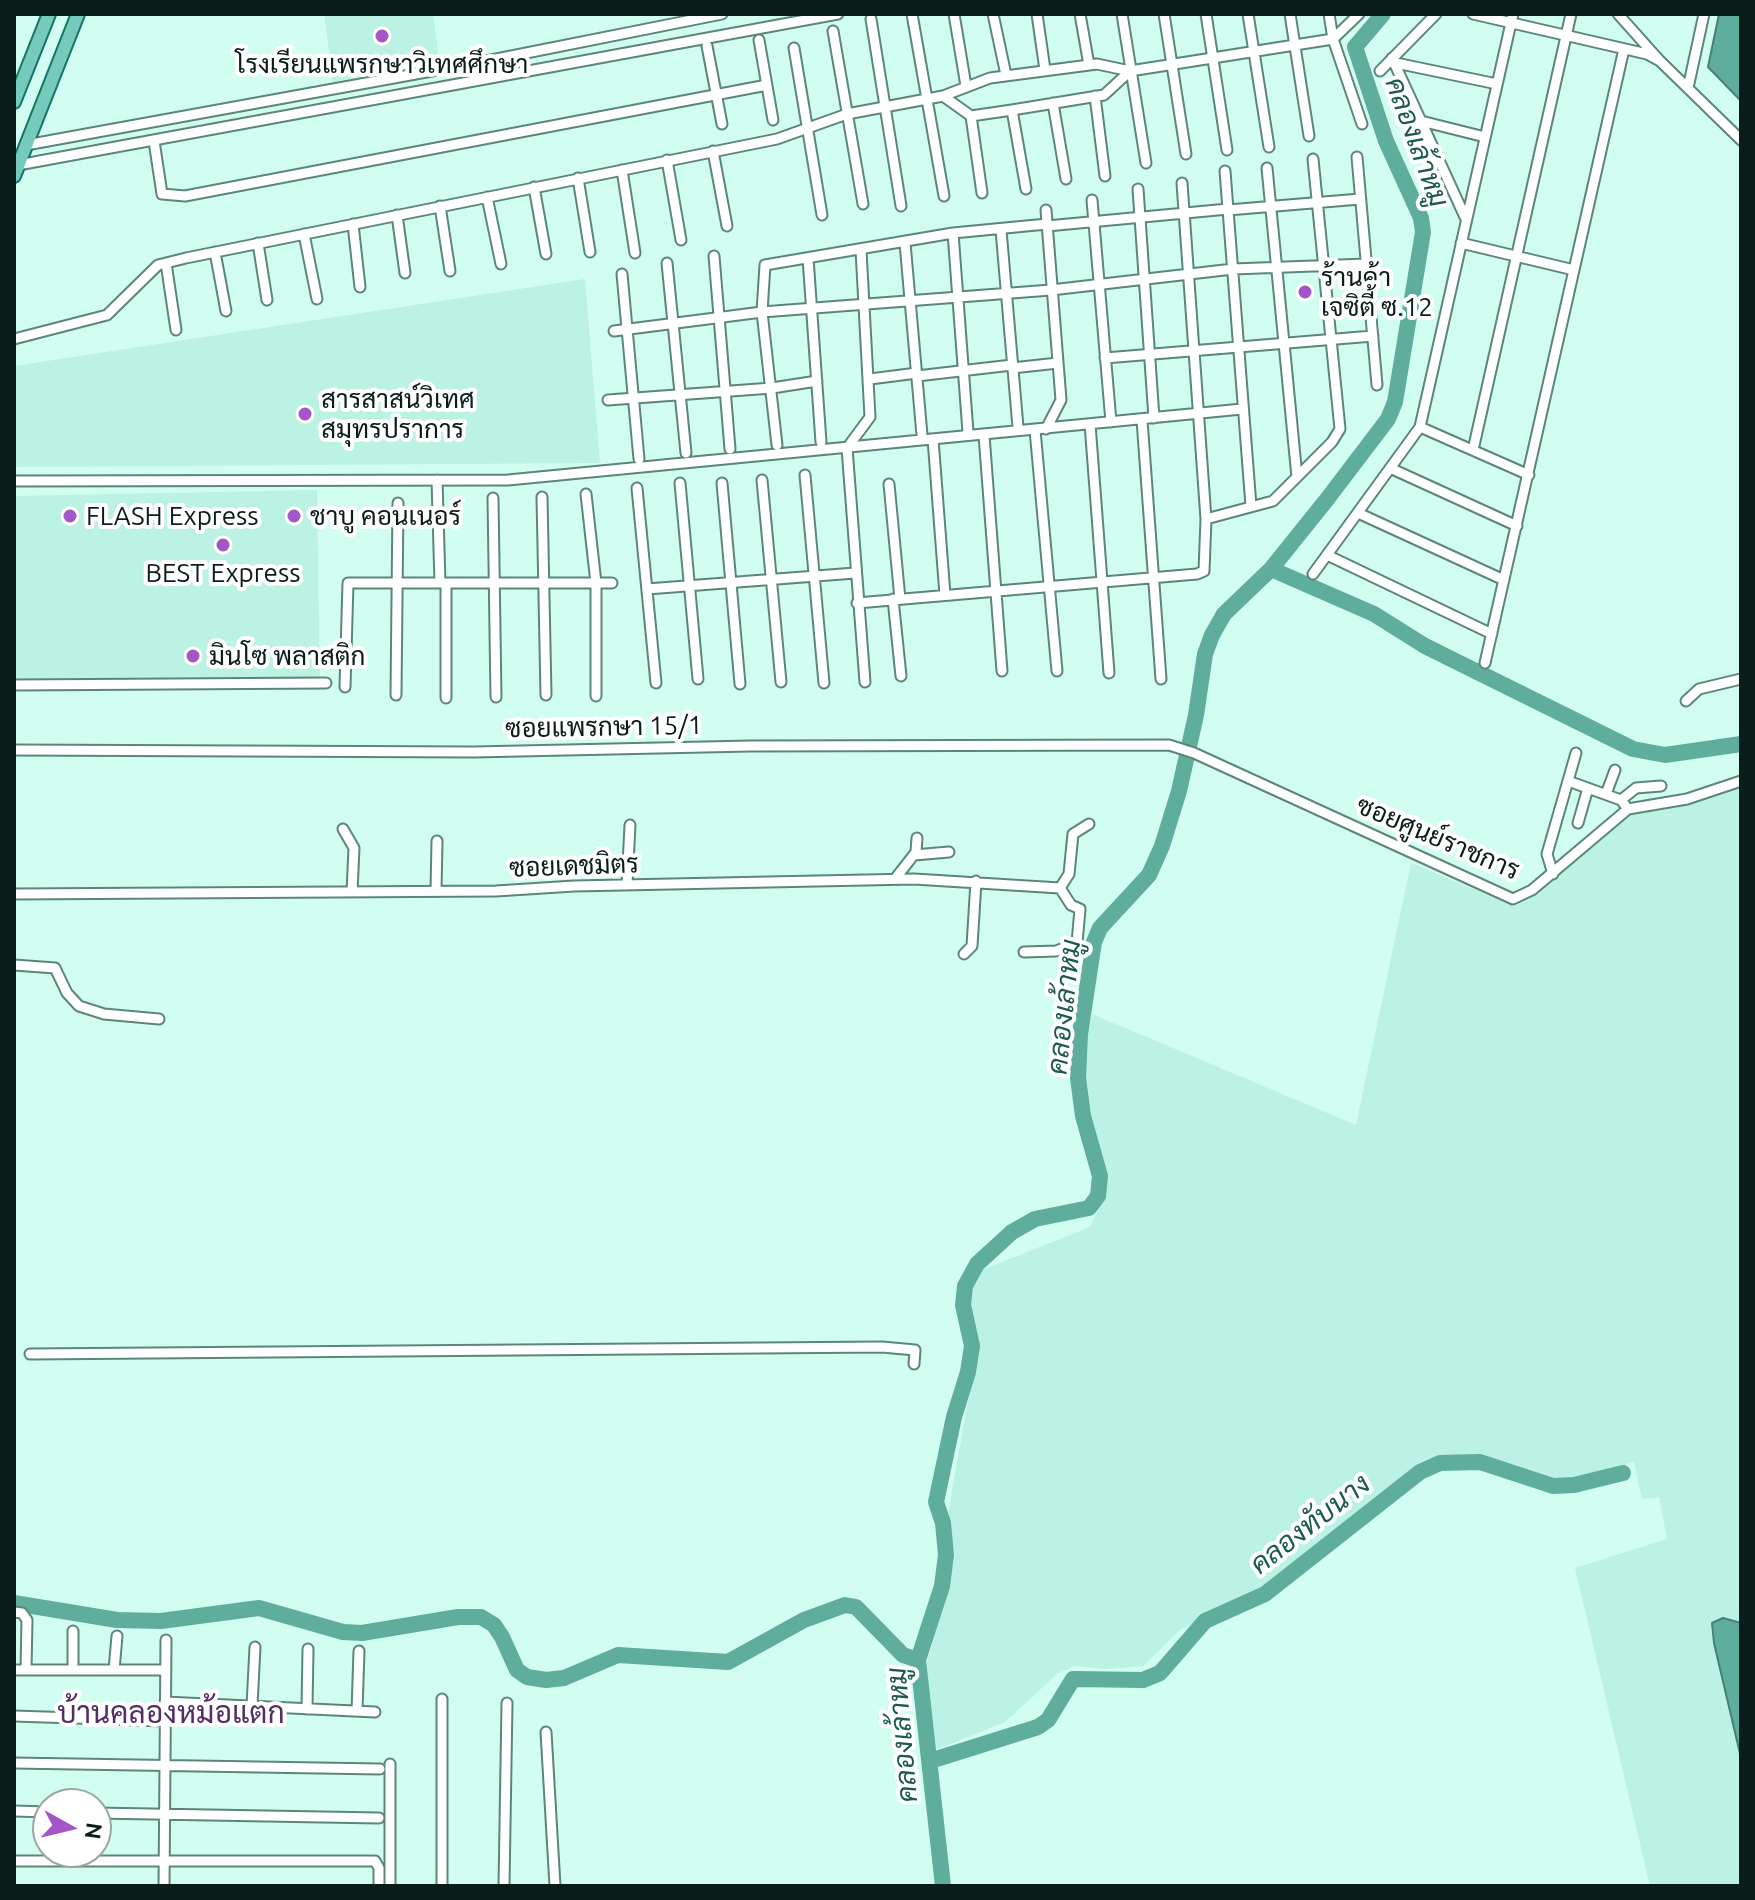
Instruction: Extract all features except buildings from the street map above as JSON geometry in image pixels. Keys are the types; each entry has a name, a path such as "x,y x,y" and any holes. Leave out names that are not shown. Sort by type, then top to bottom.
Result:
{"main road":[{"path":"14,102 49,15 76,19 16,171"}],"street":[{"path":"26,145 476,63 722,14"},
{"path":"16,171 154,141 838,14"},
{"path":"912,14 944,196"},
{"path":"954,14 966,86"},
{"path":"993,14 1006,75"},
{"path":"1037,14 1045,70"},
{"path":"1080,14 1089,65"},
{"path":"1122,14 1146,163"},
{"path":"1164,14 1186,154"},
{"path":"1206,14 1227,150"},
{"path":"1248,14 1269,147"},
{"path":"1290,14 1309,136"},
{"path":"1329,14 1333,39 1362,124"},
{"path":"14,339 107,315 158,265 166,263 788,136 806,125 943,96 1006,75 1107,64 1130,71 1333,39 1359,14"},
{"path":"1380,71 1436,14"},
{"path":"1473,14 1512,18 1567,36 1647,54 1660,61"},
{"path":"1473,450 1571,14"},
{"path":"1618,14 1660,61 1741,140"},
{"path":"1688,88 1704,14"},
{"path":"1313,574 1420,427 1512,18"},
{"path":"871,19 901,206"},
{"path":"833,31 863,204"},
{"path":"759,40 773,120"},
{"path":"707,46 722,124"},
{"path":"794,48 822,215"},
{"path":"1485,663 1624,49"},
{"path":"1394,60 1497,84"},
{"path":"1394,60 1465,217"},
{"path":"943,96 971,116 1110,92 1130,71"},
{"path":"154,141 162,194 185,196 767,85"},
{"path":"1095,96 1105,176"},
{"path":"1053,103 1066,179"},
{"path":"1012,110 1026,189"},
{"path":"971,116 982,193"},
{"path":"1421,121 1485,137"},
{"path":"713,151 727,226"},
{"path":"1357,157 1377,385"},
{"path":"1206,519 1273,501 1340,429 1321,265 1313,159"},
{"path":"667,160 681,240"},
{"path":"1267,168 1297,477"},
{"path":"622,170 635,253"},
{"path":"1225,171 1251,506"},
{"path":"578,178 590,252"},
{"path":"857,603 1102,583 1204,571 1206,519 1182,183"},
{"path":"534,187 546,254"},
{"path":"1138,189 1154,418"},
{"path":"487,197 501,264"},
{"path":"777,445 762,312 765,265 996,226 1001,230 1360,199"},
{"path":"1092,200 1111,422"},
{"path":"440,206 450,271"},
{"path":"1046,210 1061,400 1046,429"},
{"path":"397,215 405,273"},
{"path":"353,224 360,287"},
{"path":"1001,230 1018,427"},
{"path":"953,233 968,432"},
{"path":"304,234 317,299"},
{"path":"258,243 267,300"},
{"path":"905,243 922,435"},
{"path":"1461,243 1574,270"},
{"path":"861,250 870,417 847,448 865,682"},
{"path":"215,252 226,311"},
{"path":"714,256 730,449"},
{"path":"808,258 821,442"},
{"path":"166,263 176,330"},
{"path":"667,263 686,453"},
{"path":"614,331 718,316 958,294 1051,290 1233,269 1366,264"},
{"path":"622,274 639,459"},
{"path":"1105,358 1373,336"},
{"path":"870,379 1058,363"},
{"path":"608,400 772,388 817,381"},
{"path":"14,481 508,480 1242,409"},
{"path":"1142,420 1161,679"},
{"path":"1090,424 1109,673"},
{"path":"1420,427 1529,475"},
{"path":"1035,430 1057,671"},
{"path":"984,435 1002,671"},
{"path":"933,439 945,595"},
{"path":"1390,468 1517,526"},
{"path":"805,475 824,683"},
{"path":"437,480 446,698"},
{"path":"762,480 781,682"},
{"path":"680,483 698,679"},
{"path":"722,483 740,684"},
{"path":"889,484 901,676"},
{"path":"637,488 656,683"},
{"path":"586,494 596,583 596,696"},
{"path":"542,497 546,695"},
{"path":"493,498 497,583 496,697"},
{"path":"396,695 398,503"},
{"path":"1358,513 1504,580"},
{"path":"1327,555 1492,634"},
{"path":"647,589 855,573"},
{"path":"345,687 348,583 612,583"},
{"path":"1686,701 1699,689 1741,679"},
{"path":"14,685 326,683"},
{"name":"ซอยแพรกษา 15/1","path":"14,750 474,752 750,746 1169,745 1194,753"},
{"name":"ซอยศูนย์ราชการ","path":"1194,753 1513,899 1525,896 1553,874 1625,804"},
{"path":"1553,874 1547,854 1576,753"},
{"path":"1606,794 1615,770"},
{"path":"1568,781 1625,804 1687,799 1741,781"},
{"path":"1625,804 1636,788 1661,786"},
{"path":"1578,823 1588,788"},
{"path":"1024,952 1056,951 1077,943 1080,909 1071,905 1060,888 1069,874 1073,834 1089,824"},
{"path":"627,885 630,825"},
{"path":"343,829 354,848 352,892"},
{"path":"895,879 914,855 917,838"},
{"path":"436,891 437,841"},
{"path":"914,855 949,852"},
{"name":"ซอยเดชมิตร","path":"14,894 436,891 895,879 976,881 1060,888"},
{"path":"964,954 972,946 976,881"},
{"path":"14,965 55,968 67,993 79,1006 104,1014 159,1019"},
{"path":"30,1354 882,1347 915,1350 914,1364"},
{"path":"14,1612 22,1613 27,1620 26,1670"},
{"path":"73,1631 73,1670"},
{"path":"114,1670 117,1636"},
{"path":"164,1886 166,1640"},
{"path":"252,1706 255,1647"},
{"path":"307,1709 308,1649"},
{"path":"357,1711 359,1651"},
{"path":"14,1670 166,1670"},
{"path":"442,1699 442,1886"},
{"path":"165,1702 375,1712"},
{"path":"504,1886 507,1703"},
{"path":"14,1716 165,1721"},
{"path":"546,1732 555,1886"},
{"path":"14,1763 380,1769"},
{"path":"390,1764 390,1886"},
{"path":"112,1813 379,1818"},
{"path":"14,1861 375,1861 379,1868 379,1886"}],"shaded area":[{"name":"โรงเรียนแพรกษาวิเทศศึกษา","path":"324,14 433,14 439,58 333,82"},
{"path":"1719,14 1741,14 1741,101 1708,67"},
{"name":"สารสาสน์วิเทศ สมุทรปราการ","path":"585,279 600,463 14,467 14,366"},
{"path":"317,490 320,690 14,688 14,496"},
{"path":"1741,783 1741,1886 1650,1886 1575,1568 1667,1539 1659,1497 1642,1499 1634,1462 1568,1482 1553,1482 1467,1457 1447,1458 1335,1530 1248,1600 1181,1629 1143,1666 1106,1669 1074,1666 1058,1673 1005,1722 938,1749 926,1724 926,1667 955,1557 948,1513 975,1362 968,1307 971,1286 984,1269 1090,1227 1100,1206 1086,1147 1082,1063 1092,1014 1356,1125 1411,863 1514,906 1528,900 1632,815 1656,805"},
{"path":"1723,1618 1741,1623 1741,1758 1714,1643 1712,1623"}],"waterway":[{"name":"คลองเล้าหมู","path":"943,1886 918,1660 942,1586 946,1555 943,1523 936,1502 972,1346 963,1305 965,1286 977,1264 1012,1232 1035,1219 1089,1208 1098,1196 1100,1176 1083,1116 1078,1078 1080,1034 1094,942 1100,928 1149,875 1162,846 1179,791 1196,715 1205,654 1212,635 1224,614 1271,569 1328,498 1388,419 1395,402 1423,232 1421,218 1386,141 1355,47 1383,14"},
{"path":"1271,569 1374,614 1425,646 1633,749 1665,755 1741,744"},
{"name":"คลองทับนาง","path":"930,1761 1038,1727 1048,1720 1073,1679 1143,1680 1160,1673 1205,1621 1265,1594 1420,1472 1440,1463 1480,1462 1553,1486 1574,1485 1623,1473"},
{"path":"14,1603 117,1620 161,1621 259,1608 343,1632 362,1633 458,1617 481,1617 494,1625 517,1670 527,1677 546,1680 564,1678 618,1655 728,1662 804,1620 845,1605 856,1607 903,1655 918,1660"}],"place":[{"name":"โรงเรียนแพรกษาวิเทศศึกษา","path":"382,36"},
{"name":"ร้านค้า เจซิตี้ ซ.12","path":"1305,292"},
{"name":"สารสาสน์วิเทศ สมุทรปราการ","path":"305,414"},
{"name":"FLASH Express","path":"70,516"},
{"name":"ชาบู คอนเนอร์","path":"294,516"},
{"name":"BEST Express","path":"223,545"},
{"name":"มินโซ พลาสติก","path":"193,656"}],"district":[{"name":"บ้านคลองหม้อแตก","path":"171,1713"}]}
